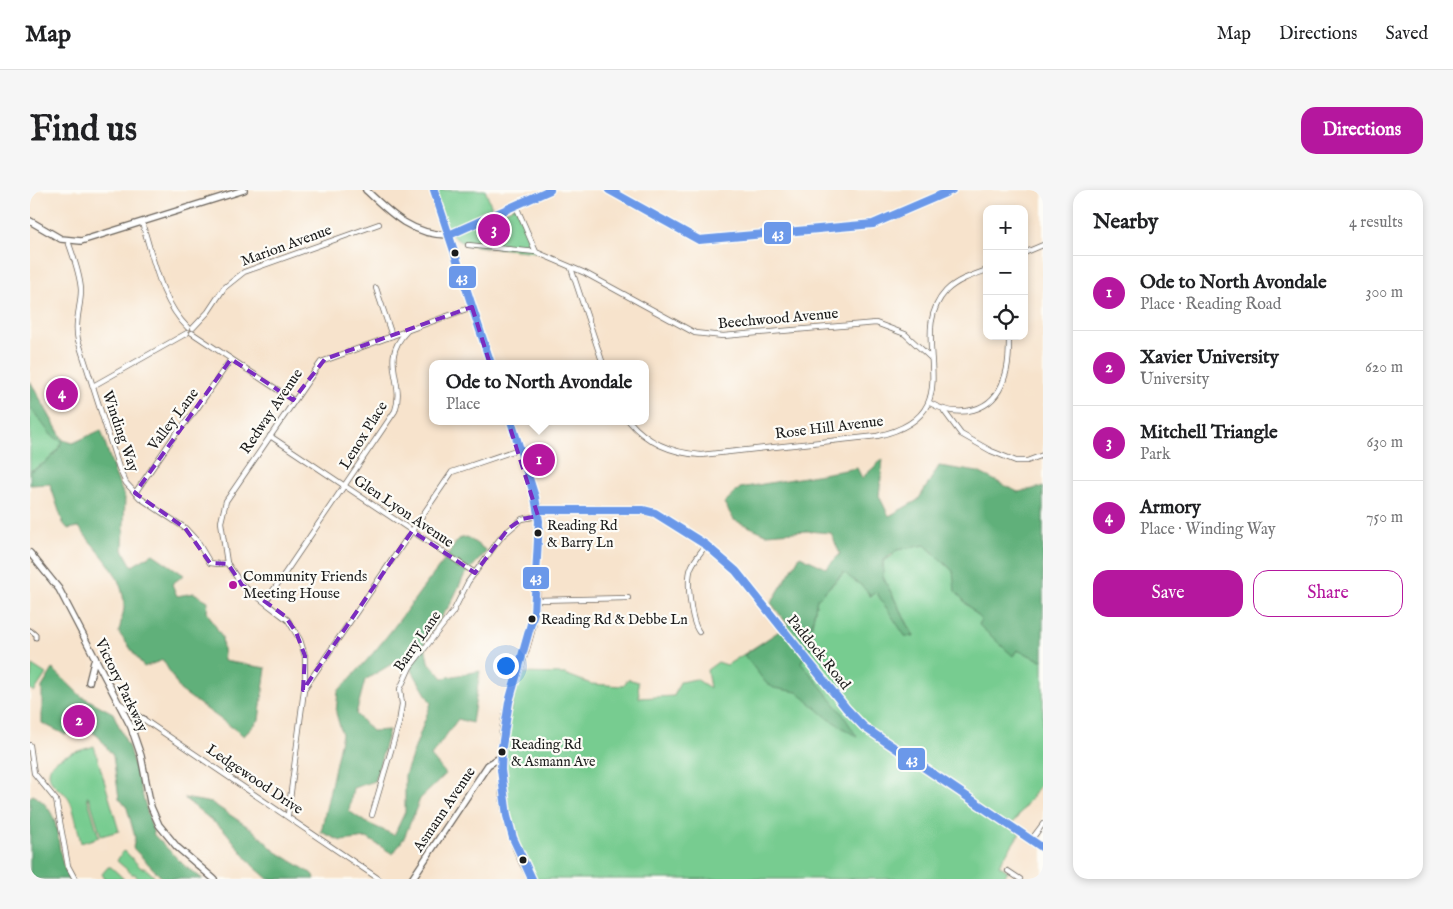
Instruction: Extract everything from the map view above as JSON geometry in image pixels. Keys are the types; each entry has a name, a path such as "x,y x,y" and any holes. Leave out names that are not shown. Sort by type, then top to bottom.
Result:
{"main road":[{"path":"434,190 491,360"},
{"path":"512,425 538,513 536,600 527,648 508,704 501,757 506,812 518,852 532,879"},
{"name":"Paddock Road","path":"538,513 648,511 664,516 706,545 736,571 846,708 864,727 1043,848"}],"street":[{"path":"30,221 45,231 68,241 97,238 244,190"},
{"path":"366,190 401,222 428,233 449,235 550,190"},
{"path":"608,190 699,240 873,224 952,190"},
{"path":"516,206 536,252"},
{"path":"142,223 166,296 176,315 190,331 293,400"},
{"name":"Marion Avenue","path":"93,386 190,331 208,312 224,288 244,272 379,224"},
{"name":"Winding Way","path":"68,241 81,290 76,322 78,340 119,468 126,483 135,493 185,528 197,541 210,563 219,564 227,562"},
{"name":"Beechwood Avenue","path":"468,245 536,252 585,273 685,329 704,335 723,336 876,323 904,334 931,358"},
{"path":"1028,251 1043,245"},
{"path":"571,268 603,360"},
{"path":"983,272 959,282 943,296 935,313 931,358 934,375 930,403 944,410 956,413 973,410 995,396 1006,373 1009,340"},
{"path":"376,288 392,336"},
{"path":"408,330 472,307"},
{"name":"Redway Avenue","path":"227,562 222,530 223,509 229,495 321,362 408,330"},
{"name":"Lenox Place","path":"266,601 395,411 398,392 393,369 394,354 400,339 408,330"},
{"name":"Valley Lane","path":"135,493 175,435 196,410 231,358"},
{"name":"Rose Hill Avenue","path":"634,425 655,443 673,450 701,455 886,434 911,422 930,403"},
{"path":"944,410 961,434 991,452 1016,461 1043,455"},
{"name":"Glen Lyon Avenue","path":"270,436 475,573"},
{"path":"303,690 452,472 519,449"},
{"name":"Barry Lane","path":"372,815 399,723 402,704 400,689 410,667 453,612 464,589 508,529 522,519 538,513"},
{"path":"699,632 696,628 691,604 689,580 693,564 706,545"},
{"name":"Victory Parkway","path":"30,553 59,589 133,733 141,756 151,807 159,825 176,847 214,879"},
{"path":"227,562 242,585 285,616 300,640 306,665 288,815"},
{"path":"536,600 628,598"},
{"path":"30,630 36,635 36,638"},
{"path":"89,682 95,658"},
{"name":"Ledgewood Drive","path":"117,701 288,815 379,879"},
{"path":"133,733 137,723 143,719"},
{"path":"30,745 34,773 56,800 68,866 75,879"},
{"name":"Asmann Avenue","path":"412,879 488,765 501,757"},
{"path":"1031,840 1043,824"},
{"path":"1008,871 1020,879"}],"highlighted area":[{"path":"472,307 538,516 522,519 508,529 475,573 412,531 303,690 305,656 296,632 285,616 242,585 228,564 210,563 185,528 135,493 231,359 293,400 325,359"}],"green space":[{"path":"434,190 485,190 495,215 516,206 536,252 468,245 459,241 444,223"},
{"path":"30,381 63,440 50,458 30,471"},
{"path":"30,381 63,440 73,443 101,430 125,498 123,550 132,566 153,554 184,575 172,584 177,596 194,593 208,601 207,612 222,637 224,661 266,668 259,720 244,736 180,690 163,660 144,667 119,633 124,602 118,579 79,527 68,529 63,523 50,484 30,485 30,471 49,460 62,442 51,435 30,407"},
{"path":"883,459 879,496 889,516 918,500 939,466 978,472 1018,492 1043,487 1043,661 1017,650 1013,656 979,625 981,619 955,591 953,571 925,545 897,550 883,561 883,577 914,637 905,636 876,592 870,596 864,588 844,572 817,599 811,629 812,645 801,662 842,713 857,737 829,719 797,692 774,688 766,683 744,655 788,625 771,603 800,556 826,568 840,554 831,533 807,531 766,534 734,520 724,503 740,488 857,468 862,478"},
{"path":"467,537 487,551 464,576 450,605 424,640 428,661 443,678 480,671 472,723 458,719 431,756 446,774 420,799 404,838 393,854 367,838 341,841 321,832 342,734 336,713 338,691 362,666 392,629 446,558 458,539","holes":["400,659 410,667 431,703 405,775 405,812 394,835 365,822 349,811 353,788 375,781 389,730 372,731 356,714 365,680"]},
{"path":"925,545 953,571 957,588 966,604 1013,656 1017,650 1043,661 1043,781 1011,826 1020,833 999,865 1008,871 1003,879 532,879 510,830 501,757 518,673 565,674 591,684 623,686 628,679 638,682 639,698 674,696 680,682 696,679 710,688 707,670 718,662 727,665 783,629 812,645 811,629 817,599 845,572 864,588 870,596 876,592 905,635 914,636 883,577 883,561 892,556 896,550"},
{"path":"32,665 46,674 34,692 30,689"},
{"path":"53,669 81,696 113,713 129,748 154,835 186,867 203,879 163,879 133,848 135,837 127,808 119,798 113,756 99,737 79,722 66,735 42,723 42,687"},
{"path":"94,746 119,831 101,836 89,797 87,797 99,837 81,843 70,801 53,784 49,775 50,768 61,758"},
{"path":"33,795 44,803 51,812 58,834 64,868 70,879 30,879 30,797"},
{"path":"184,798 212,803 253,830 275,851 314,875 315,879 268,879 253,866 226,832"},
{"path":"125,851 141,868 145,868 157,879 138,879 135,874 132,874 117,861 122,852"},
{"path":"108,867 111,867 124,879 105,879 102,874"}],"transit line":[{"name":"43","path":"434,190 490,360"},
{"name":"43","path":"449,235 550,190"},
{"name":"43","path":"609,190 699,240 873,224 952,190"},
{"name":"43","path":"512,425 535,497 539,521 534,613 509,702 502,747 501,770 507,816 513,838 532,879"},
{"name":"43","path":"539,510 643,510 655,513 706,545 736,571 846,708 864,727 1043,848"}],"place":[{"name":"Mitchell Triangle","path":"494,230"},
{"name":"Armory","path":"62,394"},
{"name":"Ode to North Avondale","path":"539,460"},
{"name":"Reading Rd & Barry Ln","path":"538,533"},
{"name":"Community Friends Meeting House","path":"233,585"},
{"name":"Reading Rd & Debbe Ln","path":"532,619"},
{"name":"Xavier University","path":"79,721"},
{"name":"Reading Rd & Asmann Ave","path":"502,752"}]}
